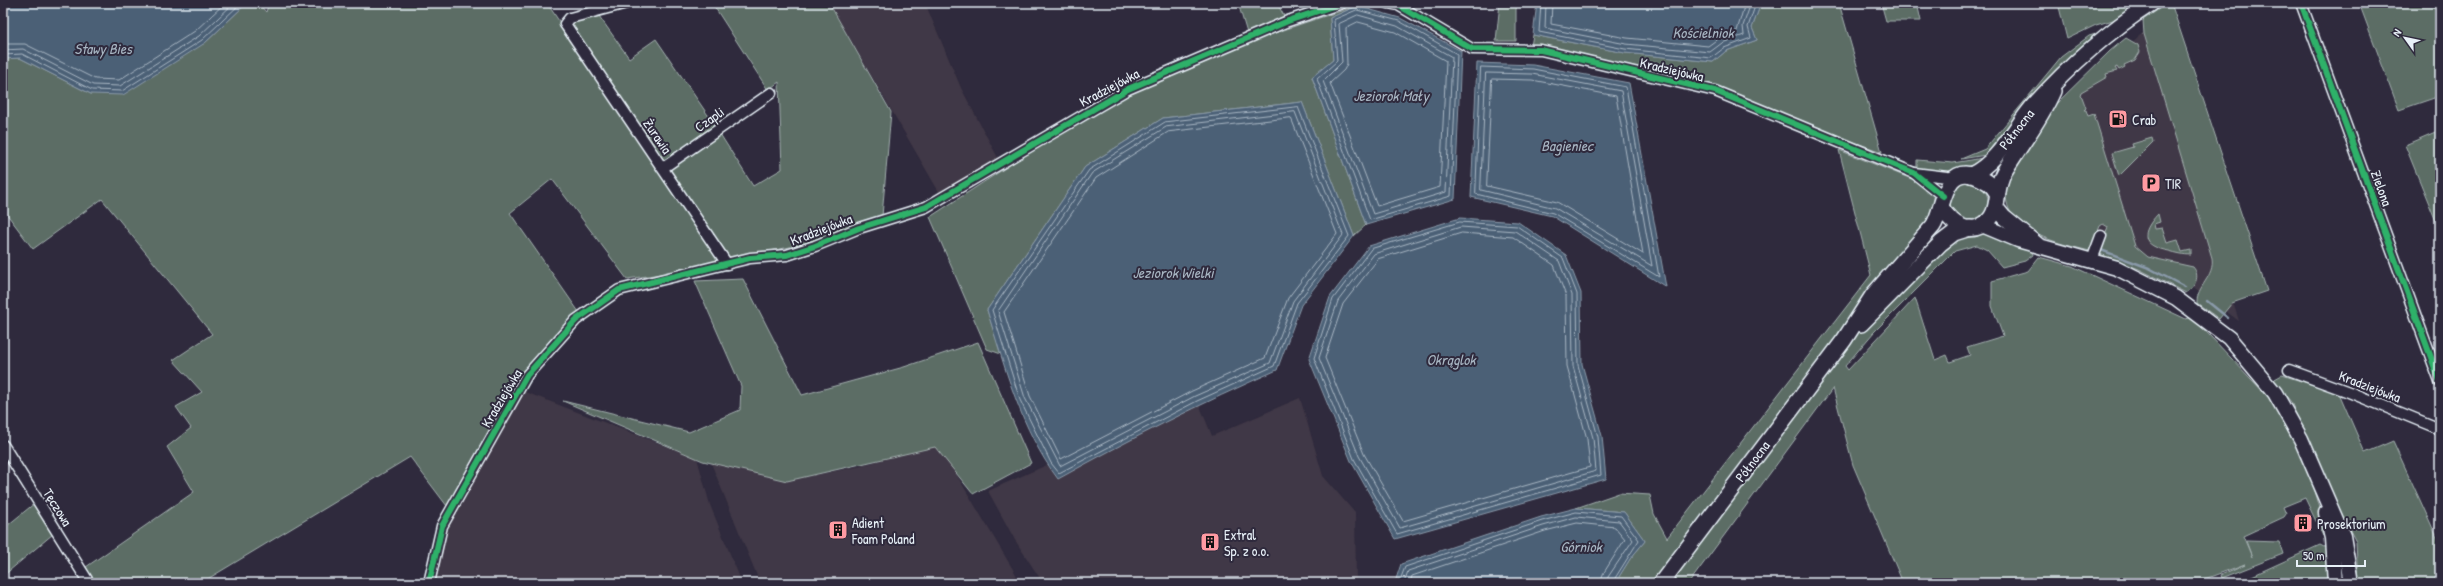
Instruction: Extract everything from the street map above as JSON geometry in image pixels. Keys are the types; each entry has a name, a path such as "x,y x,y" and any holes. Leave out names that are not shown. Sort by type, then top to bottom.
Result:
{"main road":[{"name":"Północna","path":"1971,175 1988,165 2034,106 2071,66 2110,32 2152,3"},
{"name":"Północna","path":"1997,200 2003,173 2043,114 2058,81"},
{"path":"2039,245 2004,217 1988,182 1971,175 1956,178 1947,187 1942,201 1952,220 1976,227 1997,230 2018,240 2117,268 2167,292 2191,308 2229,338 2275,393 2302,439 2343,536 2352,583"},
{"path":"1976,227 1991,218 1997,200"},
{"name":"Północna","path":"1661,583 1844,340 1873,295 1929,232 1939,216 1942,201"},
{"name":"Północna","path":"1844,340 1941,243 1954,233 1976,227"},
{"path":"2314,466 2332,538 2335,583"}],"street":[{"name":"Żurawia","path":"627,3 570,18 565,24 727,264"},
{"name":"Kradziejówka","path":"429,583 442,526 527,375 576,320 619,290 750,258 787,255 815,246 859,228 926,207 1128,89 1288,21 1342,3"},
{"name":"Kradziejówka","path":"1388,3 1398,5 1472,49 1541,50 1715,92 1914,173 1956,178"},
{"name":"Zielona","path":"2301,3 2440,382"},
{"name":"Czapli","path":"663,168 771,93"},
{"name":"Kradziejówka","path":"1914,173 1942,201"},
{"path":"2092,260 2101,236"},
{"name":"Kradziejówka","path":"2289,370 2349,392 2440,429"},
{"name":"Tęczowa","path":"3,445 89,583"}],"shaded area":[{"path":"829,3 925,3 961,88 998,158 942,197"},
{"path":"2145,31 2239,321 2184,280 2097,243 2063,117 2077,93"},
{"path":"525,392 697,458 710,505 742,583 434,583 445,536 460,502"},
{"path":"1300,398 1323,476 1355,513 1356,583 1043,583 1015,540 988,491 1047,465 1058,479 1125,441 1199,404 1212,436"},
{"path":"937,442 1021,583 760,583 711,463 794,479 861,466"}],"green space":[{"path":"247,3 258,3 266,12 269,3 547,3 721,265 627,279 552,179 510,213 579,312 562,327 519,376 447,506 410,457 201,583 95,583 86,567 194,492 167,447 191,428 176,407 202,392 173,360 212,334 102,199 33,249 3,209 3,59 20,58 91,94 205,43"},
{"path":"712,3 829,3 891,112 882,216 805,244 730,259 670,170 720,134 753,186 782,169 779,82 768,90"},
{"path":"1238,3 1277,3 1284,16 1247,33"},
{"path":"1500,3 1518,3 1516,9 1516,41 1496,41"},
{"path":"1761,3 1839,3 1882,152 1651,71 1531,46 1533,35 1625,53 1713,62 1726,51 1757,40 1752,28"},
{"path":"1881,3 1917,3 1921,21 1886,21"},
{"path":"2058,3 2141,3 2113,20 2096,25 2067,39"},
{"path":"2168,3 2171,3 2267,291 2232,303 2219,319 2197,303 2199,291 2211,271 2212,258 2144,34 2143,20"},
{"path":"2359,3 2440,3 2440,96 2399,110"},
{"path":"1357,6 1330,18 1333,60 1312,77 1366,225 1354,236 1302,102 1163,118 1085,167 987,310 1001,354 987,349 930,217 1062,132 1145,87 1250,42"},
{"path":"599,16 629,58 656,39 716,127 662,162 572,26 572,21"},
{"path":"2096,34 2056,73 1997,145 1994,144 1986,155 1961,159 1985,149 2061,57 2089,36"},
{"path":"2126,38 2138,45 2140,52 2135,60 2124,65 2125,67 2119,70 2117,67 2115,68 2117,71 2106,74 2107,77 2081,92 2080,95 2086,108 2084,110 2086,110 2088,116 2094,114 2135,246 2148,257 2193,267 2197,274 2197,278 2192,288 2186,293 2139,269 2100,254 2098,250 2108,227 2103,224 2100,226 2090,251 2059,243 2029,230 2017,220 2009,209 2006,194 2010,177 2054,106 2110,51"},
{"path":"2440,130 2440,231 2405,145"},
{"path":"2152,138 2153,142 2119,176 2112,153 2133,147 2132,144"},
{"path":"1839,150 1914,180 1934,194 1934,205 1928,222 1836,339 1653,583 1615,583 1630,559 1645,541 1624,512 1576,508 1619,493 1650,495 1654,514 1667,538 1871,275"},
{"path":"1983,158 1968,167 1952,171 1917,169 1917,160 1953,163"},
{"path":"1969,182 1979,185 1985,191 1988,201 1985,211 1979,217 1969,220 1959,217 1953,211 1950,201 1953,191 1959,185"},
{"path":"2158,214 2160,222 2154,224 2155,229 2162,228 2167,243 2178,240 2182,252 2191,250 2191,255 2160,249 2148,242 2146,233 2148,227"},
{"path":"1989,231 2031,249 2033,255 2025,261 2002,267 1987,250 1977,245 1955,251 1874,332 1845,366 1848,370 1915,298 1935,360 1947,355 1950,362 1970,355 1967,347 2003,336 1992,306 1992,281 2028,271 2039,257 2072,266 2186,319 2192,317 2271,400 2288,426 2315,491 2326,529 2323,536 2305,498 2283,507 2286,514 2284,517 2243,536 2252,557 2246,541 2279,542 2283,554 2222,578 2221,575 2245,564 2194,583 1903,583 1853,465 1833,388 1689,583 1669,583 1851,339 1940,250 1962,237 1975,237"},
{"path":"743,279 802,395 904,367 978,342 1031,463 973,494 935,447 787,481 703,461 563,401 689,432 740,410 741,386 695,281"},
{"path":"2282,375 2339,393 2365,453 2393,441 2440,544 2440,581 2434,583 2358,583 2356,542 2323,478 2291,402 2273,380"},
{"path":"35,503 53,534 3,576 3,529"},
{"path":"2320,545 2328,549 2329,583 2245,583 2243,580"}],"water":[{"name":"Stawy Bies","path":"3,3 247,3 205,43 123,95 91,94 20,58 3,59"},
{"name":"Kościelniok","path":"1537,3 1761,3 1752,28 1757,40 1726,51 1713,62 1625,53 1533,35"},
{"name":"Jeziorok Mały","path":"1357,6 1400,18 1461,51 1455,199 1366,225 1312,77 1333,60 1330,18"},
{"name":"Bagieniec","path":"1477,63 1533,65 1629,83 1666,287 1552,216 1471,197"},
{"name":"Jeziorok Wielki","path":"1302,102 1354,236 1301,305 1277,370 1166,422 1058,479 1034,440 1015,398 987,310 1085,167 1163,118"},
{"name":"Okrąglok","path":"1460,218 1518,222 1566,255 1581,293 1582,364 1602,436 1606,479 1395,539 1351,461 1309,359 1330,297 1369,246"},
{"name":"Górniok","path":"1576,508 1624,512 1645,541 1630,559 1615,583 1395,582 1401,564 1541,517"}],"waterway":[{"path":"2101,250 2149,268 2185,287"},
{"path":"2207,301 2228,318"}],"cycle path":[{"path":"429,583 442,526 527,375 576,320 619,290 750,258 787,255 815,246 859,228 926,207 1128,89 1288,21 1342,3"},
{"path":"1388,3 1398,5 1472,49 1541,50 1715,91 1914,173 1943,196"},
{"path":"2301,3 2440,382"}],"place":[{"name":"Crab","path":"2118,119"},
{"name":"TIR","path":"2151,183"},
{"name":"Prosektorium","path":"2303,523"},
{"name":"Adient Foam Poland","path":"838,530"},
{"name":"Extral Sp. z o.o.","path":"1210,542"}]}
